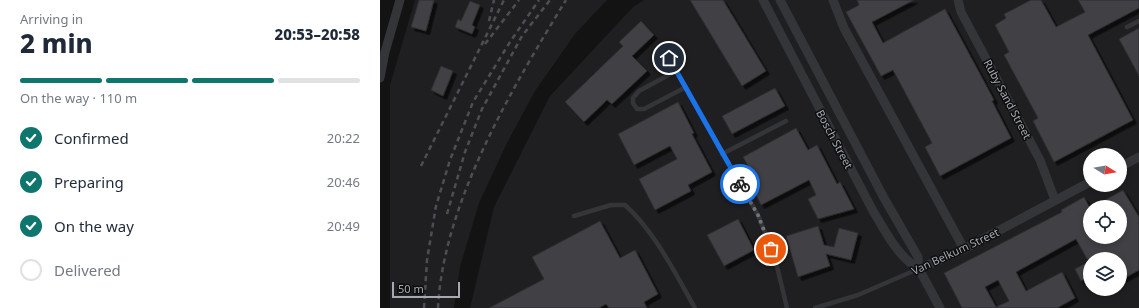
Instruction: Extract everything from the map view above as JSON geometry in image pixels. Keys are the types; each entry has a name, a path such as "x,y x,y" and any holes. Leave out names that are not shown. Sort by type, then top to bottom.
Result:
{"street":[{"path":"380,78 385,52 400,0"},
{"name":"Bosch Street","path":"763,0 873,211 893,243 908,262 919,269"},
{"name":"Bosch Street","path":"780,0 884,198 918,256 919,269 940,308"},
{"path":"833,0 844,28 964,249"},
{"name":"Ruby Sand Street","path":"958,0 961,12 1040,160 1055,200"},
{"path":"1127,163 1139,157"},
{"name":"Van Belkum Street","path":"919,269 964,249 1083,186"}],"lane":[{"path":"1127,27 1139,21"},
{"path":"669,58 722,154 758,215 768,239 787,308"},
{"path":"676,70 640,91 633,98 634,106 637,109 644,109 686,88"},
{"path":"722,154 786,121"},
{"path":"574,216 610,205 625,205 638,216 670,264 695,308"},
{"name":"Van Belkum Street","path":"815,308 858,294 919,269"}],"shaded area":[{"path":"415,0 607,0 575,34 535,91 507,143 479,203 460,267 454,308 390,308 390,85"},
{"path":"644,0 1139,0 1139,308 470,308 494,207 550,96 633,7"}],"building":[{"path":"419,0 434,0 426,31 411,27"},
{"path":"690,0 723,0 766,71 742,86"},
{"path":"857,0 914,0 872,22 883,43 945,9 994,100 992,101 1011,138 940,176 925,147 932,143 893,70 881,76 846,12 859,5"},
{"path":"1031,0 1041,0 1056,27 1085,12 1078,0 1139,0 1139,8 1088,35 1133,120 1054,162 1033,121 1038,118 1004,55 1009,52 995,25 1006,18 1004,14"},
{"path":"470,1 480,5 472,25 475,27 472,34 455,27 458,19 461,21"},
{"path":"641,21 654,35 632,56 647,71 612,104 607,100 584,122 565,102 623,46 619,42"},
{"path":"1139,28 1139,76 1119,39"},
{"path":"441,66 453,71 443,96 431,90"},
{"path":"775,88 785,106 732,134 722,116"},
{"path":"678,102 694,133 692,134 712,172 688,185 691,191 655,210 639,179 677,159 670,146 634,165 618,134"},
{"path":"796,128 808,150 817,145 837,184 840,182 854,209 818,219 808,199 816,195 809,180 761,205 749,181 755,178 743,157"},
{"path":"1119,192 1124,192 1139,217 1139,270 1127,277 1127,252 1083,252 1076,239 1016,272 1026,291 1062,272 1075,298 1057,308 962,308 944,273 1062,212 1061,210 1084,197 1086,200 1083,200 1083,244 1127,244 1127,200 1105,200","holes":["998,280 1009,301 996,307 985,287"]},
{"path":"738,219 754,250 724,266 707,235"},
{"path":"600,221 620,258 635,250 658,294 644,302 647,308 609,308 606,304 599,308 489,308 544,279 532,257"},
{"path":"818,226 824,245 834,247 839,228 858,233 851,260 826,254 830,266 798,277 786,236"},
{"path":"1083,265 1083,280 1081,281 1075,269"}],"railway":[{"path":"489,21 494,0"},
{"path":"421,166 504,0"},
{"path":"485,44 519,0"},
{"path":"424,308 427,260 436,206 450,160 473,102 510,42 539,0"},
{"path":"447,214 465,152 482,109 522,36 550,0"},
{"path":"438,308 443,269 453,228 466,188 503,109 566,0"}],"way so far":[{"path":"740,184 758,215 771,249"}],"route":[{"path":"669,58 740,184"}]}
